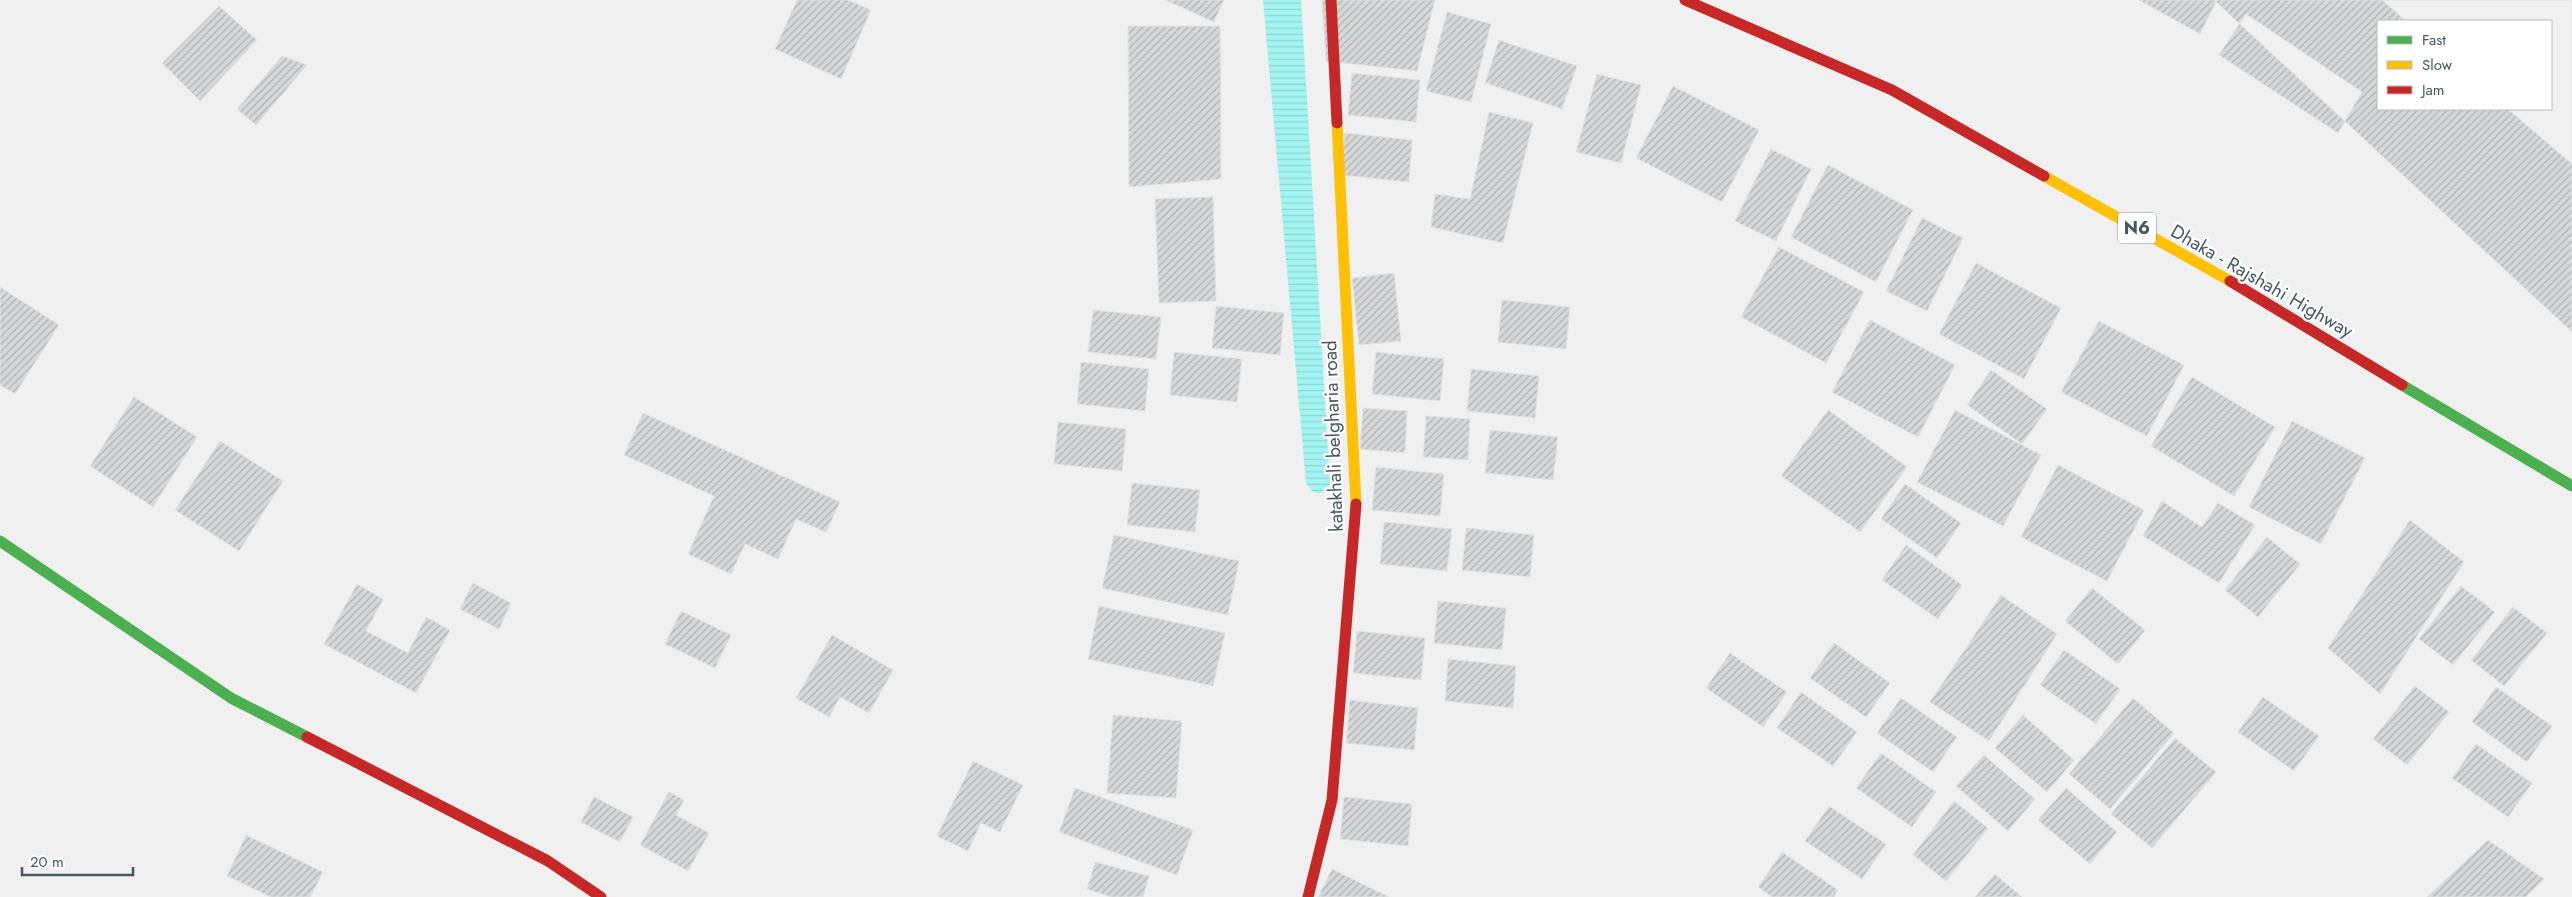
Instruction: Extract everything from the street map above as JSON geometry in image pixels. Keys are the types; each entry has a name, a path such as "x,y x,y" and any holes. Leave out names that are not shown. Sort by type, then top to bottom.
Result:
{"main road":[{"name":"katakhali belgharia road","path":"1308,897 1332,800 1356,509 1331,0"},
{"name":"Dhaka - Rajshahi Highway","path":"1685,0 1892,90 2224,278 2572,486"},
{"path":"0,542 231,698 548,861 601,897"}],"water":[{"path":"1263,0 1301,0 1330,484 1319,494 1312,491 1306,483"}],"building":[{"path":"797,0 848,0 871,10 841,79 775,49"},
{"path":"1165,0 1224,0 1214,22"},
{"path":"1322,0 1435,0 1417,71 1326,61"},
{"path":"2139,0 2217,0 2200,34"},
{"path":"2214,0 2572,0 2572,332"},
{"path":"2382,0 2572,0 2572,164 2509,110 2552,110 2552,20 2405,20"},
{"path":"219,6 257,40 200,101 162,63"},
{"path":"1447,12 1491,24 1471,102 1426,91"},
{"path":"2246,14 2362,92 2338,133 2219,55"},
{"path":"1128,26 1220,26 1221,179 1129,187"},
{"path":"1499,40 1577,66 1562,109 1485,83"},
{"path":"282,56 307,65 256,125 237,109"},
{"path":"1352,73 1420,80 1416,122 1348,115"},
{"path":"1597,74 1641,85 1621,163 1576,152"},
{"path":"1673,86 1759,130 1722,202 1636,158"},
{"path":"1489,112 1533,123 1503,243 1431,227 1435,194 1470,199"},
{"path":"1345,133 1412,140 1409,182 1341,175"},
{"path":"1771,149 1811,169 1776,241 1735,221"},
{"path":"1828,165 1913,210 1876,282 1791,237"},
{"path":"1213,197 1216,301 1159,303 1155,199"},
{"path":"1922,218 1963,238 1927,311 1886,291"},
{"path":"1779,247 1864,292 1826,363 1741,317"},
{"path":"1976,263 2061,308 2024,379 1939,334"},
{"path":"1394,273 1401,341 1359,345 1352,278"},
{"path":"0,287 59,325 15,394 0,385"},
{"path":"1502,300 1570,307 1566,349 1498,342"},
{"path":"1216,306 1284,313 1280,355 1212,348"},
{"path":"1093,310 1161,317 1156,359 1088,352"},
{"path":"1870,320 1955,365 1918,437 1832,392"},
{"path":"2099,321 2184,365 2147,436 2061,392"},
{"path":"1174,352 1242,359 1237,402 1170,395"},
{"path":"1376,352 1444,359 1440,401 1372,394"},
{"path":"1081,362 1149,369 1145,411 1077,404"},
{"path":"1471,369 1539,376 1535,418 1467,411"},
{"path":"1991,370 2047,409 2022,444 1967,405"},
{"path":"2192,377 2275,427 2234,496 2151,446"},
{"path":"134,397 197,437 153,507 90,466"},
{"path":"1363,408 1407,411 1405,453 1360,449"},
{"path":"1828,410 1907,467 1860,532 1781,476"},
{"path":"1955,410 2041,455 2003,526 1917,482"},
{"path":"643,413 840,502 826,532 796,519 778,559 745,544 731,574 688,554 714,496 624,455"},
{"path":"1426,416 1470,419 1468,460 1423,457"},
{"path":"2292,421 2365,458 2321,544 2249,507"},
{"path":"1058,422 1126,429 1122,471 1054,464"},
{"path":"1490,430 1558,437 1553,480 1485,473"},
{"path":"220,441 283,481 239,551 175,510"},
{"path":"2058,465 2144,510 2107,581 2021,537"},
{"path":"1376,467 1444,474 1440,516 1372,510"},
{"path":"1132,483 1200,490 1195,532 1127,525"},
{"path":"1905,484 1961,523 1937,558 1881,519"},
{"path":"2162,501 2202,527 2218,503 2255,525 2219,583 2143,536"},
{"path":"2410,520 2464,562 2380,694 2328,648"},
{"path":"1384,522 1452,529 1447,571 1380,564"},
{"path":"1466,528 1534,535 1530,577 1462,570"},
{"path":"1114,535 1239,561 1228,615 1102,588"},
{"path":"2267,537 2300,564 2258,617 2225,590"},
{"path":"1906,545 1962,585 1938,619 1882,580"},
{"path":"473,583 511,603 499,629 460,609"},
{"path":"357,584 383,599 366,631 408,653 426,617 450,630 416,693 324,644"},
{"path":"2461,586 2495,612 2453,665 2419,639"},
{"path":"2092,588 2145,630 2118,664 2065,621"},
{"path":"2001,595 2057,634 1989,741 1930,702"},
{"path":"1438,601 1506,608 1502,650 1434,643"},
{"path":"1099,606 1225,633 1213,686 1088,659"},
{"path":"2513,607 2547,633 2504,686 2471,660"},
{"path":"681,611 731,635 715,668 665,644"},
{"path":"1357,631 1425,638 1421,680 1353,673"},
{"path":"832,635 893,670 869,713 840,697 829,717 796,698"},
{"path":"1834,643 1890,683 1866,717 1810,678"},
{"path":"2064,650 2120,689 2096,724 2040,685"},
{"path":"1730,653 1787,692 1763,727 1706,688"},
{"path":"1448,659 1516,666 1513,708 1445,701"},
{"path":"2415,686 2449,712 2407,765 2373,739"},
{"path":"2496,687 2552,726 2527,762 2472,722"},
{"path":"1801,692 1857,732 1833,766 1777,728"},
{"path":"2263,697 2319,736 2294,771 2238,732"},
{"path":"1901,698 1957,737 1933,772 1877,733"},
{"path":"2133,698 2174,733 2110,809 2069,774"},
{"path":"1350,700 1418,708 1414,750 1346,743"},
{"path":"1113,715 1182,721 1176,798 1107,793"},
{"path":"2023,715 2074,760 2047,792 1995,748"},
{"path":"2175,738 2216,772 2152,848 2111,814"},
{"path":"2476,744 2532,783 2508,817 2452,778"},
{"path":"1881,753 1936,792 1912,827 1856,788"},
{"path":"1984,755 2035,799 2008,831 1956,786"},
{"path":"973,761 1023,785 1000,832 981,823 968,851 937,836"},
{"path":"1075,788 1193,830 1177,875 1059,832"},
{"path":"2066,788 2117,832 2090,864 2038,820"},
{"path":"669,792 684,800 676,815 709,833 688,871 640,845"},
{"path":"594,797 633,817 620,842 581,822"},
{"path":"1344,797 1412,804 1408,846 1340,839"},
{"path":"1954,801 1988,828 1946,881 1913,855"},
{"path":"1829,806 1886,844 1862,879 1805,841"},
{"path":"246,835 323,872 310,897 271,897 227,876"},
{"path":"2488,840 2544,879 2526,897 2427,897"},
{"path":"1782,852 1838,890 1834,897 1772,897 1758,887"},
{"path":"1095,862 1149,876 1143,897 1111,897 1087,889"},
{"path":"1332,869 1389,897 1318,897"},
{"path":"1995,874 2022,897 1975,897"}],"traffic: fast":[{"path":"2402,385 2572,486"},
{"path":"0,541 231,698 307,737"}],"traffic: slow":[{"path":"1337,123 1356,504"},
{"path":"2044,176 2230,281"}],"traffic: jam":[{"path":"1331,0 1337,123"},
{"path":"1685,0 1892,90 2044,176"},
{"path":"2230,281 2402,385"},
{"path":"1308,897 1332,800 1356,504"},
{"path":"307,737 548,861 601,897"}]}
